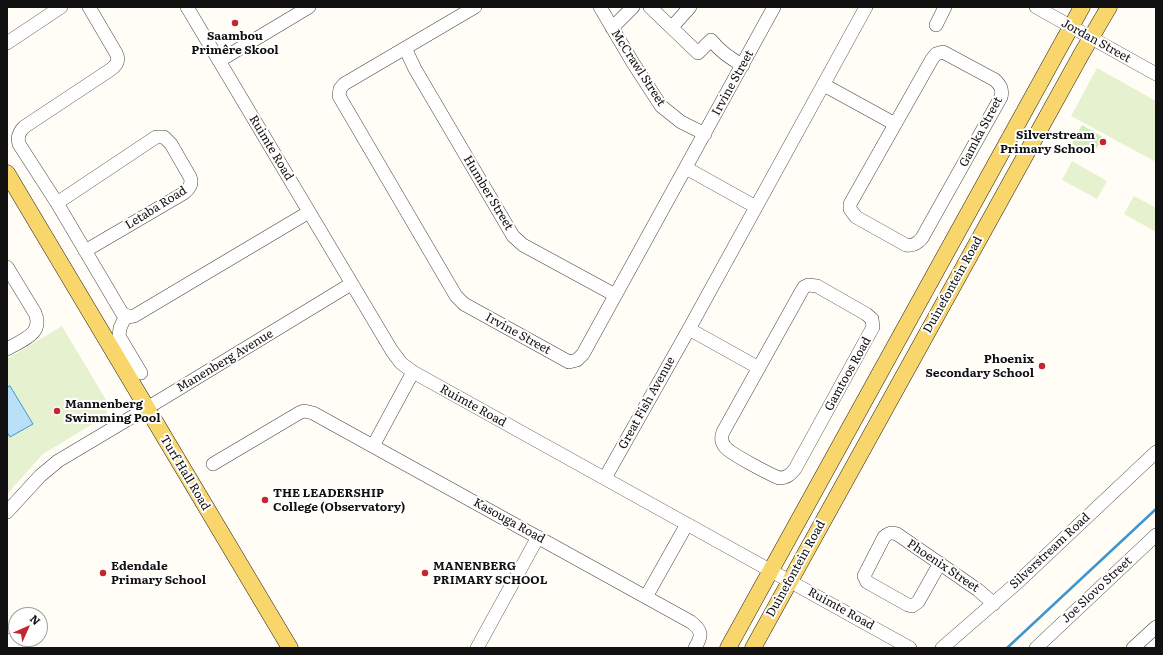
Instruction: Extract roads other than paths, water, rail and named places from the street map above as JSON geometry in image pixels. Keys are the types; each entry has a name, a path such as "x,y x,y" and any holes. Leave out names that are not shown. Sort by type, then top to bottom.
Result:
{"main road":[{"name":"Duinefontein Road","path":"728,648 1082,7"},
{"name":"Duinefontein Road","path":"752,648 1109,7"},
{"name":"Turf Hall Road","path":"7,173 290,648"}],"street":[{"path":"7,43 61,7"},
{"path":"89,7 116,53 118,59 117,64 24,127 18,136 19,144 57,203 121,311 126,316 134,316 309,212"},
{"name":"Ruimte Road","path":"187,7 351,284 401,363 413,372 910,648"},
{"path":"219,61 309,7"},
{"name":"Irvine Street","path":"475,7 344,84 340,89 339,96 456,296 464,304 569,362 577,360 583,354 774,7"},
{"name":"McCrawl Street","path":"600,7 661,106 681,122 705,134"},
{"path":"612,28 633,7"},
{"path":"650,7 698,53 711,40 732,60 743,65"},
{"path":"672,27 690,7"},
{"name":"Great Fish Avenue","path":"605,478 689,329 866,7"},
{"path":"936,25 945,7"},
{"name":"Jordan Street","path":"1036,7 1156,74"},
{"name":"Humber Street","path":"405,48 415,69 513,236 523,245 615,295"},
{"name":"Gamka Street","path":"943,52 947,54 995,80 1001,87 1001,97 922,238 915,245 910,246 856,217 850,209 852,200 895,124 932,58 936,54 943,52"},
{"path":"824,85 895,124"},
{"name":"Letaba Road","path":"57,203 156,137 164,137 171,144 190,177 191,182 189,188 184,192 85,252"},
{"path":"686,168 756,207"},
{"path":"7,267 34,313 38,325 30,336 7,349"},
{"name":"Manenberg Avenue","path":"7,512 40,476 58,461 351,284"},
{"name":"Gamtoos Road","path":"808,285 817,286 866,314 872,319 873,323 871,331 795,469 784,478 774,476 729,451 722,443 721,437 723,432 759,368 801,292 808,285"},
{"path":"126,316 120,328 119,336 141,373"},
{"path":"689,329 759,368"},
{"path":"373,446 413,372"},
{"name":"Kasouga Road","path":"213,464 304,411 313,413 691,622 697,626 700,632 700,637 695,648"},
{"name":"Silverstream Road","path":"942,648 994,604 1156,452"},
{"path":"646,597 687,524"},
{"name":"Phoenix Street","path":"940,563 918,602 912,606 867,582 864,578 864,573 884,537 890,533 897,534 940,563 984,594 994,604"},
{"name":"Joe Slovo Street","path":"1037,647 1156,535"},
{"path":"477,648 538,537"},
{"path":"1132,648 1156,627"},
{"path":"7,640 21,648"}],"water":[{"path":"10,386 33,424 10,437 7,432 7,388"}],"waterway":[{"path":"1007,648 1156,509"}],"place":[{"name":"Saambou Primêre Skool","path":"235,23"},
{"name":"Silverstream Primary School","path":"1103,142"},
{"name":"Phoenix Secondary School","path":"1042,366"},
{"name":"Mannenberg Swimming Pool","path":"57,411"},
{"name":"THE LEADERSHIP College (Observatory)","path":"265,500"},
{"name":"Edendale Primary School","path":"103,573"},
{"name":"MANENBERG PRIMARY SCHOOL","path":"425,573"}]}
